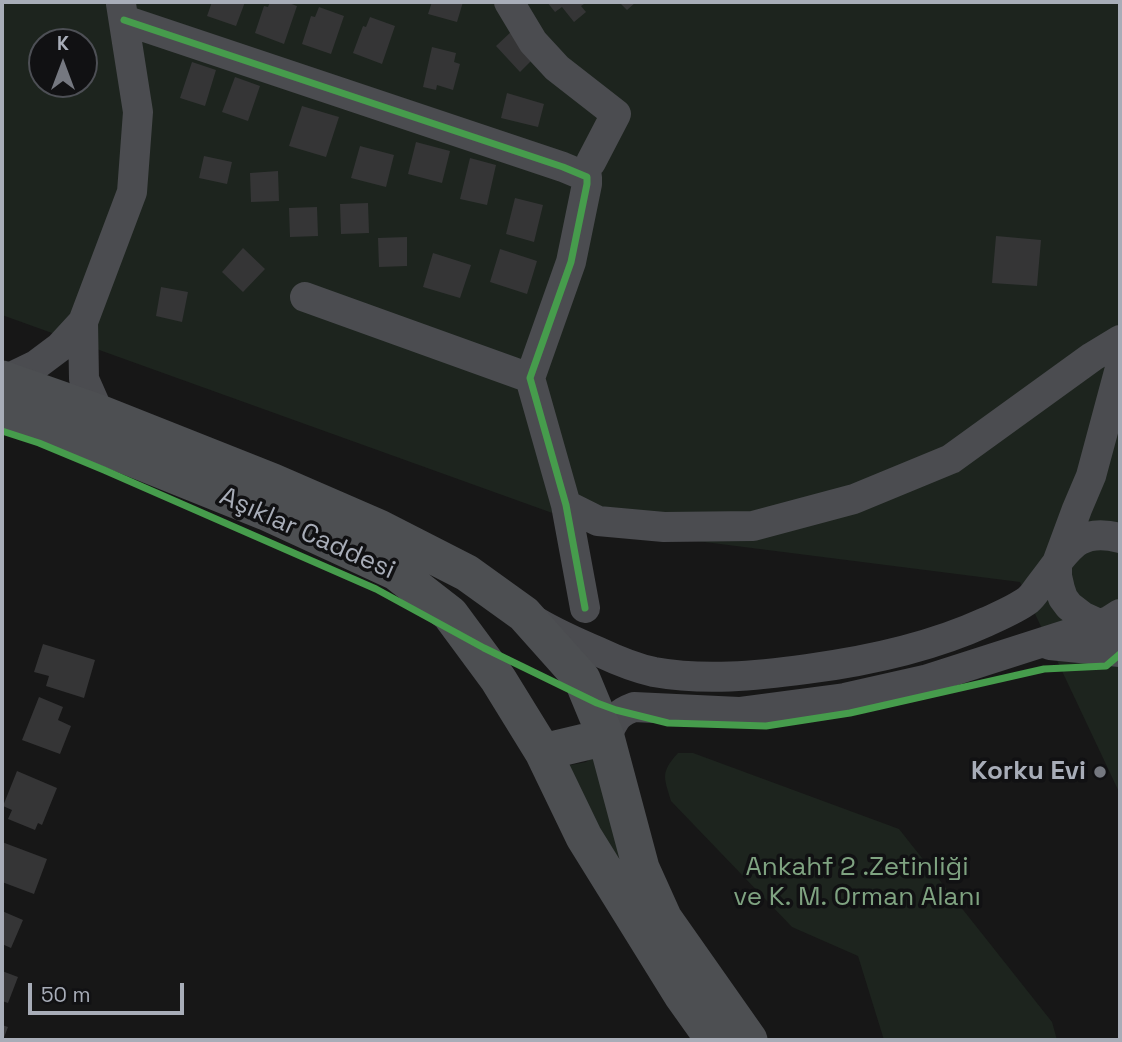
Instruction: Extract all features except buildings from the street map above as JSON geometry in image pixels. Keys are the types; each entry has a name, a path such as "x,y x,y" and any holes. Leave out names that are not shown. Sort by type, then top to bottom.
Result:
{"main road":[{"name":"Aşıklar Caddesi","path":"3,390 99,413 379,528 467,573 524,614"},
{"name":"Aşıklar Caddesi","path":"3,390 87,440 266,512 396,572 450,614 498,679 543,752 584,837 682,995 714,1040"},
{"path":"524,614 582,679 606,737 641,867 664,919 749,1040"},
{"path":"543,752 606,737"}],"street":[{"path":"509,2 533,42 557,68 615,114 591,162"},
{"path":"99,413 84,379 83,322 132,192 138,112 122,11 587,177 571,262 530,378 566,505 585,608"},
{"path":"305,297 530,378"},
{"path":"3,390 60,347 83,322"},
{"path":"566,505 598,521 664,527 753,526 854,499 951,459 1092,357 1120,340"},
{"path":"1113,624 1082,616 1069,606 1063,598 1057,576 1058,563 1091,476 1120,368"},
{"path":"1058,563 1071,545 1082,538 1098,534 1120,538"},
{"name":"Aşıklar Caddesi","path":"524,614 561,636 621,662 652,672 690,676 758,676 844,664 919,647 965,631 1029,599 1058,563"},
{"path":"606,737 617,715 634,707 739,712 845,698 925,680 1035,644 1113,624"},
{"path":"1035,644 1120,652"}],"green space":[{"path":"2,2 1120,2 1120,794 1020,582 594,528 2,315"},
{"path":"605,748 727,1040 561,767 586,762"},
{"name":"Ankahf 2 .Zetinliği ve K. M. Orman Alanı","path":"678,753 693,753 899,829 1052,1022 1057,1040 884,1040 858,956 792,927 671,801 665,776 668,766"}],"cycle path":[{"path":"124,20 587,177 571,262 530,378 566,505 585,608"},
{"path":"2,431 104,470 376,589 484,648 597,703 668,723 766,726 850,713 1044,669 1106,666 1120,654"}],"place":[{"name":"Korku Evi","path":"1100,772"}]}
